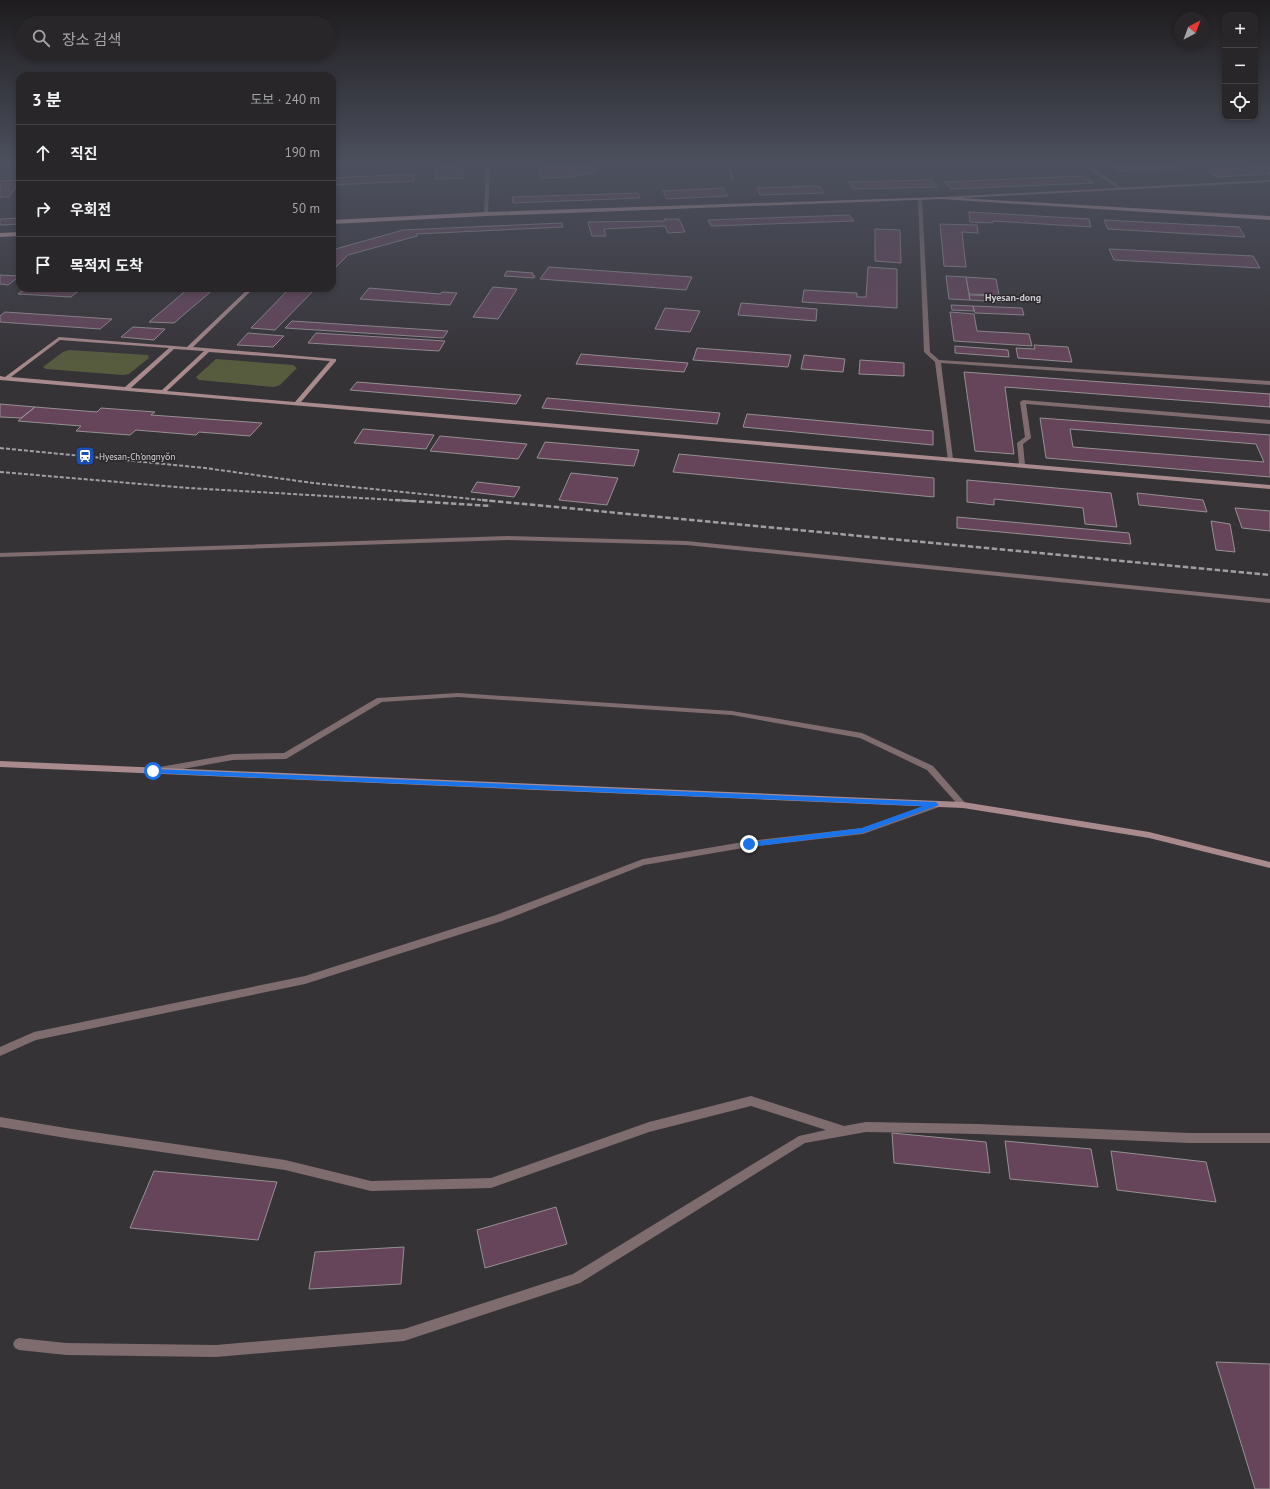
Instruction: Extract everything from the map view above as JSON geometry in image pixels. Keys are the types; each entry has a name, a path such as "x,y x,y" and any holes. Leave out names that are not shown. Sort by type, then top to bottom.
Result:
{"main road":[{"path":"0,235 16,234"},
{"path":"189,348 248,292"},
{"path":"7,378 59,338 334,360 297,403"},
{"path":"127,388 173,347"},
{"path":"164,391 208,350"},
{"path":"0,378 1270,487"},
{"path":"0,764 963,806 1149,835 1270,865"}],"street":[{"path":"921,231 927,352 938,360 1270,383"},
{"path":"938,360 950,459"},
{"path":"1022,465 1020,443 1028,438 1023,402 1270,422"},
{"path":"0,555 508,538 686,543 1270,601"},
{"path":"153,771 233,757 286,756 380,700 458,695 732,713 862,736 930,768 963,806"},
{"path":"0,1052 34,1036 305,980 499,918 643,862 749,844 863,831 936,805"},
{"path":"0,1122 285,1166 371,1186 491,1183 649,1127 751,1101 845,1131"},
{"path":"19,1344 66,1349 216,1351 404,1335 576,1279 802,1139 866,1127 956,1128 1189,1138 1270,1138"}],"green space":[{"path":"69,350 148,355 149,358 129,374 123,375 46,369 43,367 63,352"},
{"path":"216,359 293,365 297,368 280,385 274,387 199,380 196,377"}],"building":[{"path":"398,231 469,231 416,234 417,236 348,255 336,267 336,249"},
{"path":"591,231 605,231 606,236 592,236"},
{"path":"667,231 685,232 668,233"},
{"path":"875,231 900,231 901,263 875,261"},
{"path":"941,231 978,231 978,233 962,232 966,267 944,266"},
{"path":"1151,231 1242,231 1245,237"},
{"path":"1109,249 1253,256 1260,268 1114,260"},
{"path":"549,267 692,277 686,290 540,279"},
{"path":"868,267 897,269 897,308 802,302 804,290 857,293 857,297 866,297"},
{"path":"507,271 533,273 532,275 535,276 534,278 504,276"},
{"path":"0,275 16,276 16,279 8,285 0,284"},
{"path":"946,276 966,277 970,300 949,299"},
{"path":"966,277 996,279 999,295 969,294"},
{"path":"493,287 517,289 498,319 473,317"},
{"path":"369,288 440,294 442,292 457,293 450,305 360,299"},
{"path":"21,292 77,292 71,297 18,294"},
{"path":"184,292 210,292 174,323 149,322"},
{"path":"286,292 312,292 275,330 251,328"},
{"path":"969,295 1000,296 1002,302 970,300"},
{"path":"741,303 817,309 816,321 738,315"},
{"path":"951,305 973,306 974,311 952,310"},
{"path":"973,306 1022,308 1024,315 975,313"},
{"path":"665,308 700,311 690,332 655,329"},
{"path":"5,312 112,319 100,329 0,322 0,316"},
{"path":"950,312 974,314 977,331 1029,334 1032,346 954,341"},
{"path":"292,321 448,331 443,338 285,328"},
{"path":"133,327 165,329 154,340 121,337"},
{"path":"248,333 284,336 273,347 237,345"},
{"path":"316,333 445,341 439,351 308,343"},
{"path":"1034,345 1068,347 1072,362 1018,358 1016,348 1035,349"},
{"path":"955,346 1008,350 1009,357 955,353"},
{"path":"697,348 791,355 788,367 693,360"},
{"path":"581,354 688,363 684,372 576,364"},
{"path":"804,355 845,359 843,372 801,369"},
{"path":"860,360 904,363 904,376 859,374"},
{"path":"964,372 1270,394 1270,407 1005,387 1014,454 975,451"},
{"path":"357,382 521,395 516,404 350,390"},
{"path":"547,398 720,413 717,424 542,408"},
{"path":"0,404 35,407 21,418 0,417"},
{"path":"35,407 97,412 101,408 155,412 151,415 262,423 250,436 199,432 196,435 136,430 130,435 76,431 81,426 18,421"},
{"path":"747,414 933,431 933,445 743,427"},
{"path":"1040,418 1270,435 1270,477 1046,458","holes":["1070,429 1256,444 1264,462 1073,447"]},
{"path":"363,429 434,435 426,449 354,443"},
{"path":"440,436 527,444 518,459 430,451"},
{"path":"545,442 639,450 634,466 537,458"},
{"path":"679,454 934,478 934,497 673,472"},
{"path":"571,473 618,478 607,505 559,500"},
{"path":"967,480 1111,493 1117,527 1085,524 1083,508 994,499 994,505 967,502"},
{"path":"477,482 520,487 514,497 471,492"},
{"path":"1137,493 1203,500 1207,512 1139,505"},
{"path":"1235,508 1270,511 1270,531 1242,528"},
{"path":"957,517 1129,533 1131,544 957,528"},
{"path":"1211,521 1230,524 1235,552 1216,550"},
{"path":"892,1133 986,1142 990,1173 894,1163"},
{"path":"1005,1141 1091,1149 1098,1187 1010,1179"},
{"path":"1111,1151 1206,1162 1216,1202 1117,1190"},
{"path":"154,1171 277,1182 258,1240 130,1228"},
{"path":"556,1207 567,1244 485,1268 477,1230"},
{"path":"404,1247 401,1284 309,1289 315,1252"},
{"path":"1216,1362 1270,1364 1270,1489 1255,1489"}],"railway":[{"path":"0,448 205,468 313,483 483,500"},
{"path":"0,472 189,488 397,500"},
{"path":"397,500 412,501"},
{"path":"397,500 491,506"},
{"path":"483,500 1270,575"},
{"path":"483,500 492,501"}],"place":[{"name":"Hyesan-Ch'ongnyŏn","path":"85,456"}],"district":[{"name":"Hyesan-dong","path":"1013,297"}],"route":[{"path":"153,771 936,805 863,831 749,844"}]}
